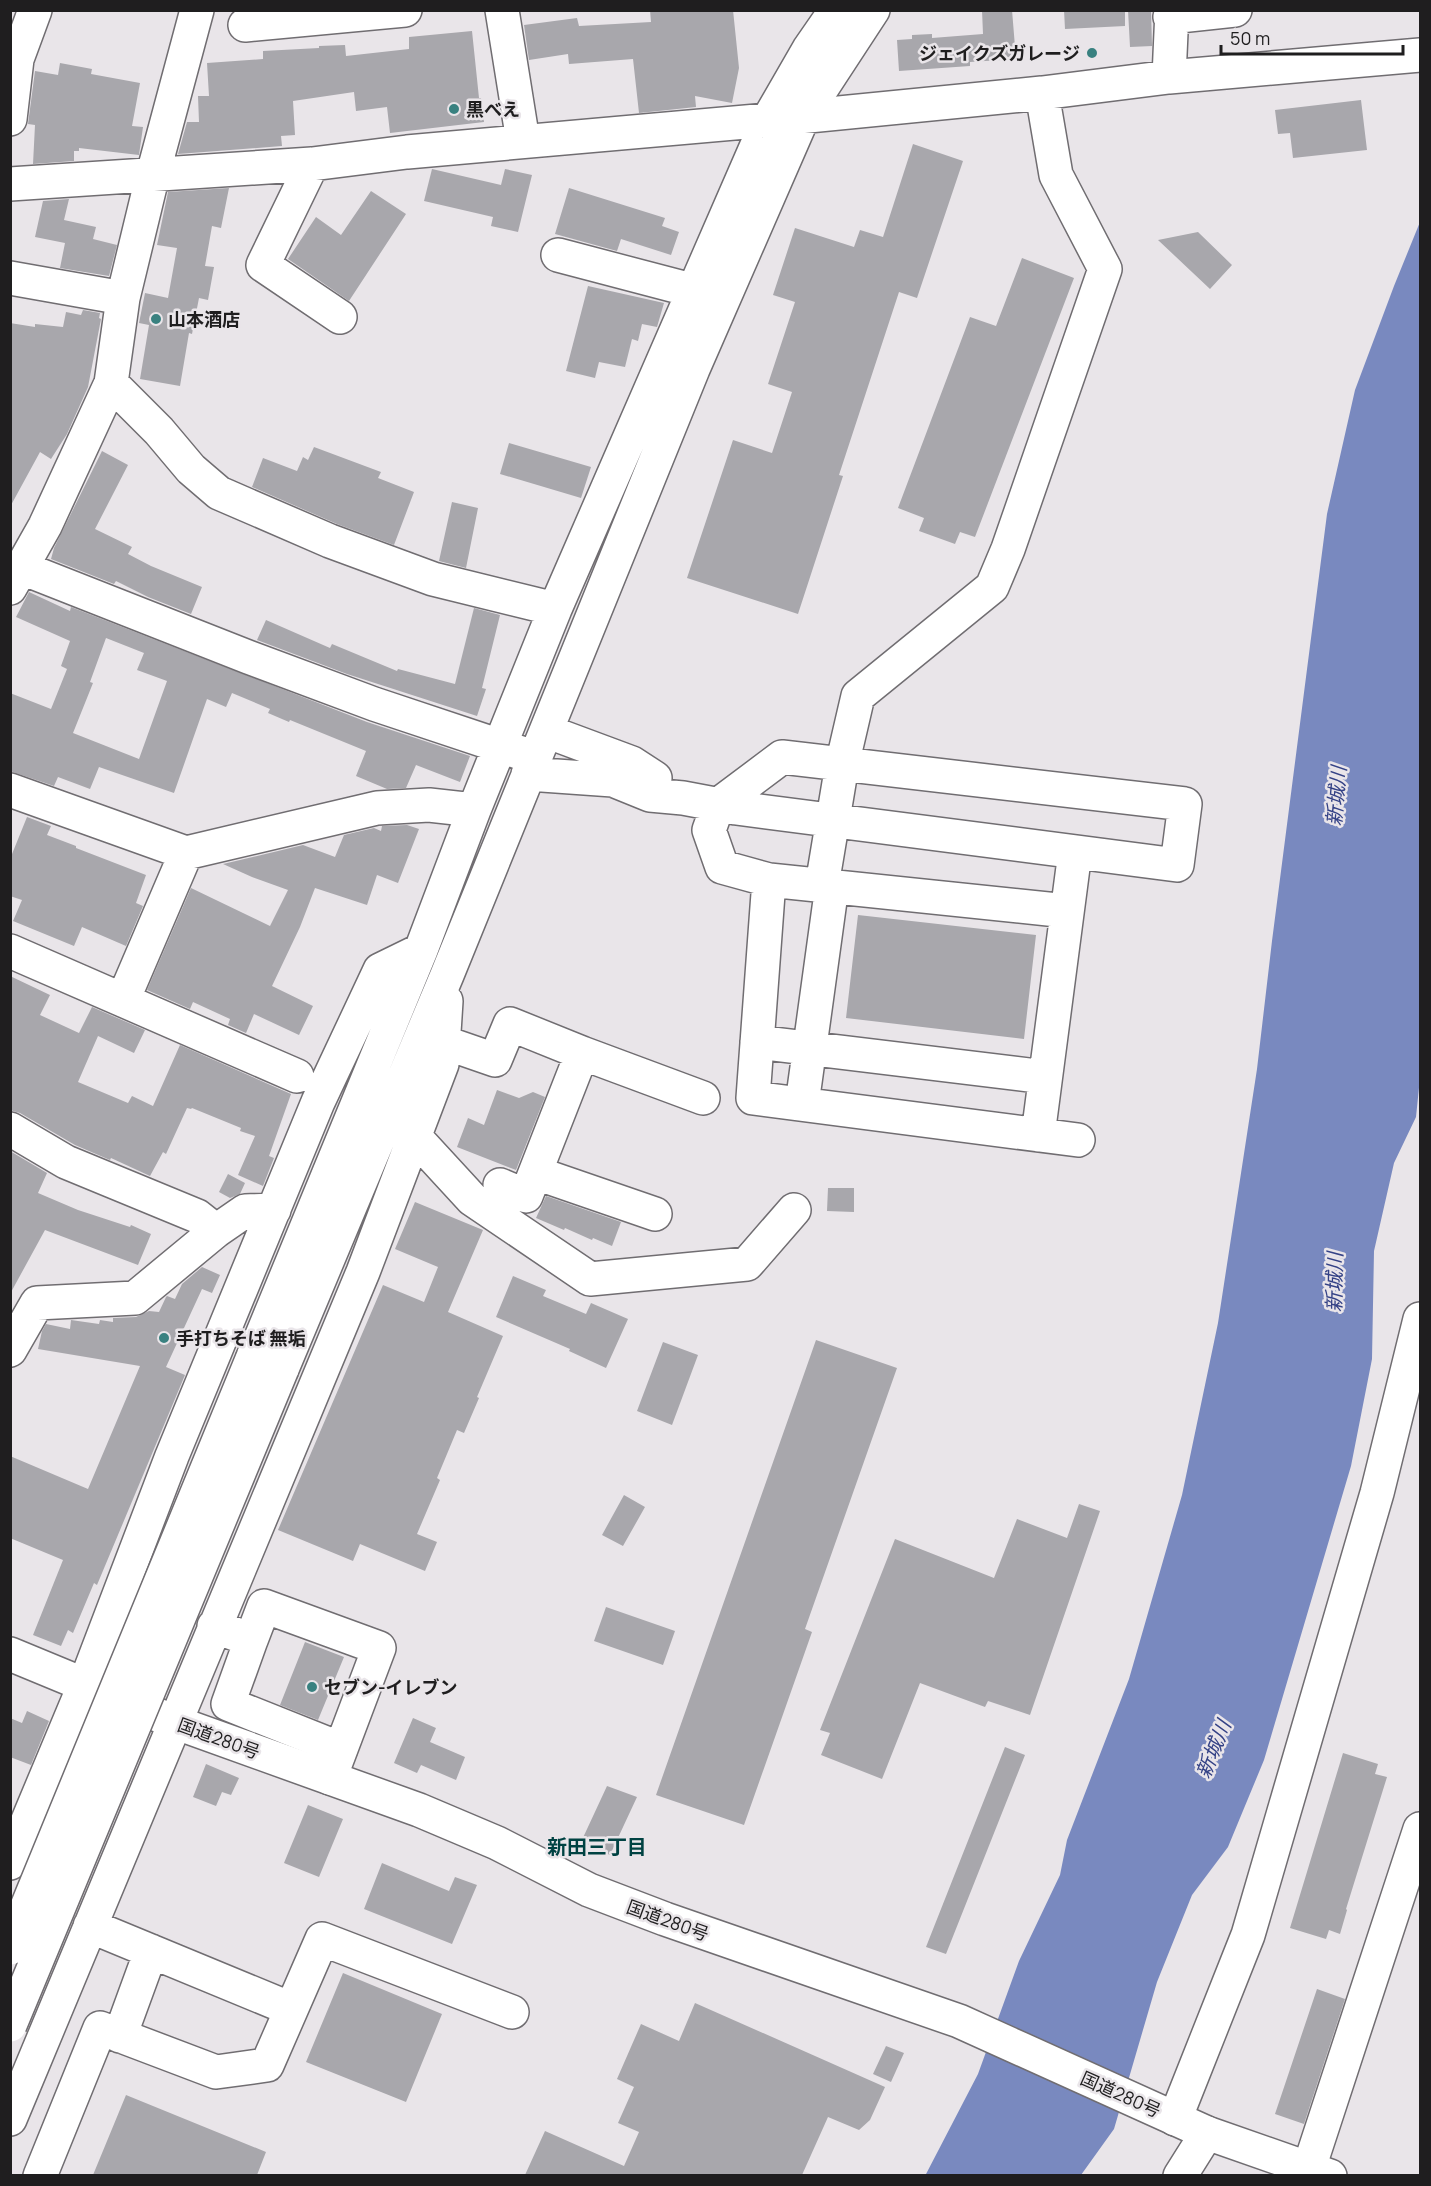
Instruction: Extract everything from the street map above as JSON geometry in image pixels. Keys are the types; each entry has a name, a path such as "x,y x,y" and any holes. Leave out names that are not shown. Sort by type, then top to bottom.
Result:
{"main road":[{"path":"10,119 17,59 35,10"},
{"path":"197,10 153,174 123,298 111,383 45,526 18,565 258,661 374,704 500,746 536,754 650,795 683,798 718,805 833,822 1178,865 1185,804 845,749 782,757 718,805 710,830 722,867 769,880 1067,911"},
{"path":"245,26 405,10"},
{"path":"502,10 523,141"},
{"path":"10,2025 267,1363 474,810 555,609 768,120 809,49 836,10"},
{"path":"10,1948 267,1363 447,975 693,369 803,117 873,10"},
{"path":"1169,77 1171,14 1235,10"},
{"path":"10,184 312,164 407,152 1042,93 1169,77 1420,55"},
{"path":"802,1104 811,1048 833,822 845,749 858,696 992,587 1008,549 1106,269 1056,175 1042,93"},
{"path":"312,164 263,265 340,317"},
{"path":"558,255 695,291"},
{"path":"10,278 123,298"},
{"path":"111,383 159,431 191,469 219,494 330,541 433,579 555,609"},
{"path":"536,754 632,763 683,798"},
{"path":"10,790 186,853 377,808 429,805 474,810"},
{"path":"1038,1135 1076,852"},
{"path":"123,1000 186,853"},
{"path":"769,880 753,1098 1078,1140"},
{"path":"10,1863 85,1684 172,1456 318,1102 380,970 421,950"},
{"path":"10,951 297,1076"},
{"path":"10,2119 177,1723 214,1626 363,1272 442,1064 447,975"},
{"path":"443,1042 495,1060 510,1024 703,1098"},
{"path":"757,1041 1046,1077"},
{"path":"500,1185 526,1196 582,1053"},
{"path":"10,1129 66,1162 197,1216 216,1231"},
{"path":"414,1136 472,1199 590,1279 747,1264 794,1210"},
{"path":"536,1173 655,1214"},
{"path":"10,1350 37,1303 135,1298 216,1231 245,1211 274,1210"},
{"path":"1167,2115 1248,1935 1377,1493 1420,1319"},
{"path":"264,1606 379,1648 336,1764 228,1704 250,1640 264,1606"},
{"path":"214,1626 250,1640"},
{"name":"国道280号","path":"10,1654 177,1723 336,1764 438,1818 497,1844 589,1890 959,2021 1207,2133 1320,2172"},
{"path":"1320,2172 1420,1829"},
{"path":"90,1926 291,2009"},
{"path":"40,2175 100,2028 216,2072 267,2066 322,1939 512,2012"},
{"path":"120,2036 150,1951"},
{"path":"1180,2175 1207,2133"}],"water":[{"name":"新城川","path":"1420,222 1420,1078 1416,1117 1394,1163 1374,1251 1372,1359 1351,1466 1264,1760 1228,1847 1192,1895 1157,1982 1114,2129 1081,2175 925,2176 978,2074 1019,1961 1060,1875 1067,1840 1129,1679 1182,1495 1218,1323 1257,1069 1327,514 1355,390"}],"building":[{"path":"650,10 733,10 739,68 732,103 695,96 696,107 639,113 633,59 569,64 568,54 529,60 524,25 577,18 579,26 651,22"},
{"path":"982,10 1012,10 1016,59 970,62 970,66 899,71 897,40 912,39 912,35 932,34 932,38 983,34"},
{"path":"1064,10 1125,10 1125,26 1065,29"},
{"path":"1128,10 1151,10 1152,46 1130,47"},
{"path":"472,31 479,98 481,98 484,122 390,133 387,107 356,111 354,92 293,101 295,135 281,136 282,146 178,154 187,122 199,122 198,96 209,96 207,63 263,59 263,51 319,48 319,46 345,45 346,56 409,49 409,37"},
{"path":"60,63 92,69 91,74 140,83 132,126 143,127 139,155 79,148 79,151 74,151 74,161 33,164 35,125 28,124 35,71 58,75"},
{"path":"1361,100 1367,150 1293,158 1290,133 1278,134 1275,110"},
{"path":"913,144 963,161 917,298 899,292 839,475 843,476 798,614 687,578 733,440 772,453 792,392 768,384 795,302 773,295 795,228 854,247 860,230 883,237"},
{"path":"432,169 501,185 505,169 532,175 518,232 491,226 493,217 424,201"},
{"path":"229,188 221,228 212,226 205,266 214,267 208,300 199,298 192,334 189,333 180,386 140,379 149,325 139,323 145,293 168,298 177,248 157,245 168,192"},
{"path":"569,188 665,218 662,226 679,232 671,255 621,239 617,251 555,234"},
{"path":"371,191 406,214 349,301 288,259 316,217 341,235"},
{"path":"69,199 64,220 96,227 93,239 117,245 109,276 60,268 65,243 35,237 43,201"},
{"path":"1198,232 1232,265 1210,289 1158,240"},
{"path":"1022,258 1074,278 975,537 960,532 955,544 919,531 924,518 898,508 970,317 996,326"},
{"path":"588,286 664,303 657,327 642,324 638,341 632,339 625,367 599,362 595,378 566,371"},
{"path":"83,310 100,313 99,318 101,319 88,387 67,434 51,459 40,452 10,507 10,323 35,327 35,324 63,327 66,312 81,315"},
{"path":"509,443 591,467 581,498 500,474"},
{"path":"314,447 381,472 378,478 414,492 394,545 337,524 252,487 263,458 297,471 303,457 308,460"},
{"path":"102,451 128,465 95,529 132,547 128,554 202,587 191,614 116,581 114,584 51,559 54,548"},
{"path":"452,502 478,508 466,568 439,561"},
{"path":"29,592 70,611 71,607 367,722 470,756 460,782 416,765 406,788 387,789 356,776 366,751 268,713 270,709 232,693 226,707 207,699 174,793 99,767 90,789 58,777 54,786 10,771 10,693 51,709 67,669 61,666 70,641 16,617","holes":["106,638 144,653 137,670 167,681 139,759 73,733 93,683 90,682"]},
{"path":"474,608 500,615 482,688 486,689 477,716 347,674 257,640 266,620 330,648 332,644 397,671 398,669 455,684"},
{"path":"27,817 51,826 47,835 146,875 136,903 143,906 126,946 82,927 74,946 13,921 22,900 10,896 10,859"},
{"path":"407,825 419,829 398,883 377,875 367,905 315,888 300,927 272,986 313,1006 299,1035 254,1014 246,1033 228,1025 230,1019 193,1002 190,1009 147,990 191,888 270,926 288,890 223,864 303,845 335,857 344,835 374,828 381,831 382,826"},
{"path":"858,915 1036,935 1024,1039 846,1018"},
{"path":"10,976 50,995 40,1015 79,1033 92,1007 145,1030 134,1053 98,1036 78,1082 128,1103 132,1096 153,1106 180,1045 291,1094 269,1156 274,1158 263,1186 238,1175 255,1136 192,1108 187,1108 166,1154 163,1152 150,1176 75,1145 20,1113 10,1110"},
{"path":"497,1090 519,1098 533,1092 545,1097 516,1170 457,1147 468,1118 484,1125"},
{"path":"10,1151 47,1173 38,1193 78,1210 130,1227 131,1225 151,1234 138,1265 45,1230 10,1294"},
{"path":"228,1174 245,1183 240,1194 230,1198 219,1192"},
{"path":"828,1188 854,1188 854,1212 827,1211"},
{"path":"546,1196 621,1222 612,1246 536,1218"},
{"path":"415,1202 483,1230 448,1312 503,1336 464,1433 457,1430 437,1478 440,1480 417,1534 437,1542 425,1571 360,1544 353,1561 278,1530 383,1285 424,1302 438,1267 395,1249"},
{"path":"202,1267 220,1275 212,1293 202,1289 166,1367 185,1375 97,1585 94,1583 73,1633 68,1630 61,1646 33,1635 63,1560 10,1538 10,1456 88,1489 140,1366 38,1349 42,1331 46,1324 70,1329 71,1320 99,1324 100,1320 113,1322 113,1318 136,1317 149,1311 159,1312 166,1297 175,1299 182,1284"},
{"path":"513,1276 546,1290 543,1296 586,1314 591,1303 628,1319 606,1368 569,1351 570,1349 496,1317"},
{"path":"816,1340 897,1368 805,1629 812,1632 744,1825 656,1795"},
{"path":"663,1342 698,1355 672,1425 637,1411"},
{"path":"624,1495 645,1507 623,1546 602,1535"},
{"path":"1079,1504 1100,1511 1030,1715 988,1701 985,1707 920,1683 882,1779 821,1755 830,1733 820,1730 895,1539 994,1578 1017,1519 1067,1538"},
{"path":"606,1607 675,1631 663,1665 594,1641"},
{"path":"305,1642 344,1657 318,1720 280,1705"},
{"path":"27,1711 49,1721 31,1765 10,1757 10,1718 22,1723"},
{"path":"413,1718 436,1728 430,1742 465,1757 456,1780 421,1765 417,1773 394,1763"},
{"path":"1005,1747 1025,1755 946,1954 926,1947"},
{"path":"1343,1753 1378,1764 1375,1774 1387,1777 1340,1934 1329,1930 1326,1939 1290,1928"},
{"path":"206,1764 239,1778 231,1795 222,1792 216,1806 193,1797"},
{"path":"607,1786 637,1797 610,1855 581,1842"},
{"path":"308,1805 343,1819 319,1877 284,1863"},
{"path":"382,1863 449,1891 455,1877 477,1885 452,1944 364,1909"},
{"path":"343,1973 442,2014 406,2102 306,2062"},
{"path":"1317,1989 1345,1999 1304,2124 1275,2114"},
{"path":"695,2003 885,2087 870,2120 859,2130 828,2117 802,2175 525,2175 545,2131 624,2166 639,2132 618,2123 634,2087 617,2079 641,2024 679,2041"},
{"path":"886,2046 904,2053 891,2082 873,2074"},
{"path":"126,2095 266,2152 257,2175 93,2175"}],"place":[{"name":"ジェイクズガレージ","path":"1092,53"},
{"name":"黒べえ","path":"454,109"},
{"name":"山本酒店","path":"156,319"},
{"name":"手打ちそば 無垢","path":"164,1338"},
{"name":"セブン-イレブン","path":"312,1687"}],"district":[{"name":"新田三丁目","path":"597,1846"}]}
